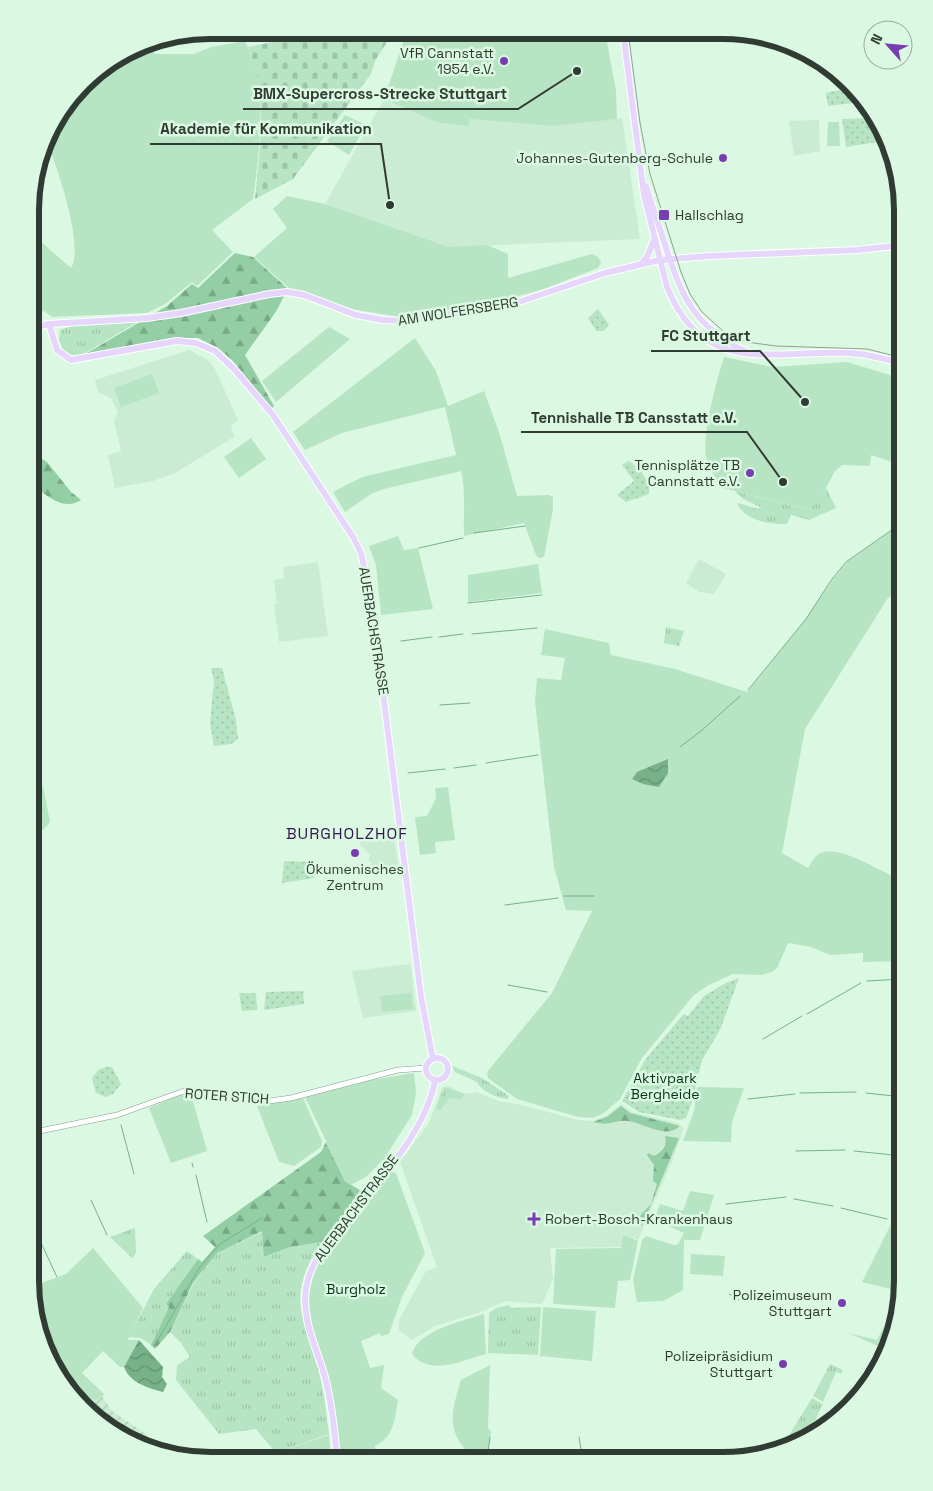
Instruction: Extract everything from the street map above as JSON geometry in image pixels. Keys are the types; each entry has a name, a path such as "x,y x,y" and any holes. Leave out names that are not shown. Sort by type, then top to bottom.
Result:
{"main road":[{"path":"624,39 644,195 672,300 692,328 722,348 741,354 785,356 852,354 894,362"},
{"path":"642,170 677,283 694,312 709,328 726,341 750,354"},
{"path":"640,265 647,257 655,239"},
{"path":"660,260 857,250 894,246"},
{"name":"AM WOLFERSBERG","path":"39,326 147,318 287,292 304,295 356,315 383,320 406,321 513,304 605,274 660,260"},
{"name":"AUERBACHSTRASSE","path":"49,324 57,350 72,360 177,341 196,343 215,351 234,369 273,415 353,537 362,555 371,597 421,997 433,1059"},
{"path":"433,1059 443,1060 448,1067 444,1078 435,1080 427,1075 426,1068 433,1059"},
{"name":"AUERBACHSTRASSE","path":"336,1452 328,1390 306,1315 308,1280 322,1250 375,1184 419,1122 430,1102 435,1080"}],"street":[{"name":"ROTER STICH","path":"39,1131 117,1114 184,1091 251,1101 269,1101 291,1098 398,1070 426,1068"}],"shaded area":[{"name":"Hallschlag","path":"384,99 437,123 469,126 469,119 553,126 622,118 640,239 449,247 325,204"},
{"path":"819,120 820,151 794,156 789,121"},
{"path":"189,350 208,360 215,369 238,420 231,426 234,437 175,473 153,481 115,488 108,455 121,451 114,421 118,413 111,398 98,392 95,380"},
{"path":"699,559 726,574 714,594 699,592 686,583"},
{"path":"318,562 328,636 279,642 274,604 277,604 274,580 284,578 283,567"},
{"path":"393,833 399,868 368,872 368,866 372,863 369,860 370,856 361,847 359,837"},
{"path":"409,964 411,966 416,1011 363,1018 352,971"},
{"name":"Robert-Bosch-Krankenhaus","path":"448,1086 465,1094 476,1092 499,1101 578,1120 593,1121 606,1116 621,1104 632,1112 677,1123 682,1126 683,1130 674,1156 638,1240 623,1233 621,1247 550,1248 553,1279 542,1304 506,1301 478,1313 435,1326 412,1340 399,1330 399,1320 426,1271 437,1267 400,1162 429,1123 442,1088"},
{"path":"102,1396 112,1411 146,1434 150,1439 149,1441 144,1439 124,1429 89,1402"}],"green space":[{"path":"283,39 389,39 375,61 371,74 293,179 255,199 261,122 258,84 248,47"},
{"name":"VfR Cannstatt 1954 e.V.","path":"404,39 606,39 616,91 617,119 553,126 469,119 469,126 438,123 384,99"},
{"path":"245,41 255,66 260,99 259,150 253,199 212,230 233,252 197,286 192,282 165,304 147,313 52,317 44,311 39,313 39,240 71,268 74,257 72,224 68,205 50,150 62,124 81,97 97,81 124,62 151,49 155,54 194,54 211,47"},
{"path":"844,89 852,98 853,103 828,106 826,93"},
{"path":"345,115 366,125 349,155 327,141"},
{"path":"867,118 874,131 877,142 846,147 842,119"},
{"path":"828,122 839,122 840,146 827,146"},
{"path":"287,196 325,204 449,247 487,245 508,254 508,278 592,254 598,257 601,262 598,268 541,290 481,306 400,317 339,307 290,289 254,257 287,228 273,209"},
{"path":"235,253 253,257 288,289 275,313 245,355 274,406 271,409 233,361 218,348 198,338 178,338 82,356 167,306 192,284 198,288"},
{"path":"598,309 609,325 604,331 596,331 588,318"},
{"path":"139,321 82,355 70,355 64,352 59,340 60,330 72,326"},
{"path":"329,327 350,339 276,402 262,381"},
{"path":"415,338 436,371 448,406 484,391 499,432 517,496 549,495 553,497 553,509 544,557 539,558 536,555 524,523 464,536 464,489 463,479 461,470 458,461 461,471 384,489 371,494 345,512 333,492 362,477 456,455 445,407 342,433 305,450 293,432"},
{"path":"724,357 773,367 847,362 894,376 894,462 871,455 870,466 842,465 835,471 826,488 810,510 720,487 707,460 705,447 711,406"},
{"path":"152,374 159,393 121,407 114,388"},
{"path":"251,438 266,459 239,478 224,457"},
{"path":"39,457 47,462 71,492 81,500 68,504 48,497 39,490"},
{"path":"628,461 643,475 648,484 649,494 626,502 617,495 634,481 622,465"},
{"path":"826,488 836,508 809,520 791,515 787,524 773,524 745,514 737,503 762,508 743,499 735,491 809,510"},
{"path":"894,529 894,595 888,598 805,729 782,853 808,868 813,859 821,853 840,853 851,856 894,877 894,961 863,962 863,953 830,955 811,947 788,943 777,968 772,972 761,975 733,974 707,986 693,996 642,1058 620,1099 604,1113 593,1118 578,1117 517,1099 488,1078 487,1072 552,993 592,911 566,910 554,867 535,702 537,678 561,680 565,658 541,655 545,629 609,643 611,655 675,669 747,692 806,619 847,562"},
{"path":"398,536 404,550 418,548 433,609 381,615 376,565 369,546"},
{"path":"538,564 542,593 468,602 468,575"},
{"path":"666,627 684,631 679,646 664,643"},
{"path":"211,668 222,668 236,720 238,739 231,744 214,746 210,723 214,681"},
{"path":"39,784 43,786 50,822 43,830 39,829"},
{"path":"448,787 455,840 435,842 436,853 420,855 415,817 427,816 436,798 435,788"},
{"path":"284,861 311,862 314,878 282,883"},
{"name":"Aktivpark Bergheide","path":"739,978 720,1030 702,1060 692,1102 686,1118 680,1120 639,1112 622,1101 645,1060 682,1016 684,1014 688,1016 704,996"},
{"path":"303,991 304,1004 264,1010 266,992"},
{"path":"239,993 256,993 257,1010 242,1011"},
{"path":"411,993 413,1009 382,1012 380,996"},
{"path":"654,1064 664,1075 642,1107 628,1096"},
{"path":"452,1066 482,1078 509,1096 508,1099 486,1092 477,1082 455,1072"},
{"path":"112,1067 121,1084 113,1094 106,1097 96,1093 92,1078 98,1070"},
{"path":"414,1073 416,1093 412,1115 384,1159 366,1177 350,1185 345,1181 305,1097 372,1080"},
{"path":"444,1087 465,1094 461,1099 449,1098 440,1111 436,1109"},
{"path":"697,1087 744,1088 732,1122 731,1142 683,1141 694,1111"},
{"path":"182,1094 191,1094 207,1151 171,1163 149,1108"},
{"path":"303,1098 322,1141 321,1147 294,1166 279,1162 257,1106"},
{"path":"621,1106 630,1113 680,1126 674,1130 661,1131 628,1121 604,1124 593,1122 607,1117"},
{"path":"665,1136 679,1138 642,1226 640,1225 640,1216 651,1204 657,1184 653,1181 654,1165 647,1155 648,1153 654,1156 662,1151 666,1143"},
{"path":"326,1142 345,1181 363,1192 322,1242 290,1247 264,1257 262,1231 217,1253 193,1283 170,1332 155,1349 151,1345 169,1307 166,1304 198,1259 202,1262 215,1247 203,1236 321,1152"},
{"name":"Burgholz","path":"390,1171 396,1173 425,1253 402,1297 389,1334 381,1336 380,1333 361,1341 370,1368 384,1365 381,1388 398,1400 390,1432 386,1438 375,1446 376,1452 338,1452 333,1404 309,1320 309,1298 313,1277 322,1257 346,1221"},
{"path":"690,1191 714,1195 700,1240 684,1240 683,1290 663,1301 637,1302 633,1280 642,1240 646,1236 674,1245 678,1244 684,1233 654,1220 660,1204 683,1211"},
{"path":"894,1218 894,1290 862,1282"},
{"path":"135,1228 136,1253 132,1258 110,1237"},
{"path":"262,1232 265,1257 290,1247 322,1242 304,1276 301,1305 303,1319 320,1377 329,1434 275,1452 256,1429 219,1434 176,1380 177,1365 190,1357 181,1343 170,1332 194,1283 217,1253"},
{"path":"623,1234 638,1241 630,1280 618,1281 615,1308 553,1304 556,1249 621,1248"},
{"path":"93,1248 143,1308 128,1340 139,1340 124,1367 120,1367 103,1351 82,1373 105,1395 89,1402 74,1385 62,1367 52,1347 42,1315 39,1284 66,1274"},
{"path":"187,1251 198,1259 166,1304 169,1307 151,1345 141,1338 129,1337 154,1289"},
{"path":"691,1254 725,1256 723,1276 690,1274"},
{"path":"508,1305 512,1308 541,1307 538,1355 488,1353 489,1313 496,1308"},
{"path":"543,1307 596,1311 592,1361 540,1356"},
{"path":"484,1314 486,1354 457,1363 437,1366 419,1361 412,1354 416,1346 432,1333 454,1323"},
{"path":"885,1324 888,1324 881,1347 848,1333 877,1340"},
{"path":"830,1364 843,1370 841,1374 836,1372 823,1402 813,1396"},
{"path":"490,1365 488,1427 491,1432 488,1452 468,1452 455,1432 453,1423 454,1404 461,1380"},
{"path":"812,1398 823,1404 816,1418 821,1421 799,1435 786,1440"},
{"path":"329,1435 330,1452 279,1452"}],"water":[{"path":"668,759 668,773 659,787 643,784 632,779 637,772"},
{"path":"139,1340 163,1367 162,1377 167,1384 163,1392 146,1387 135,1381 124,1367"}],"waterway":[{"path":"474,533 525,526"},
{"path":"748,690 806,619 832,579 846,562 894,528"},
{"path":"419,548 463,538"},
{"path":"468,603 542,595"},
{"path":"472,634 537,628"},
{"path":"439,637 463,634"},
{"path":"401,641 432,637"},
{"path":"680,747 740,696"},
{"path":"440,705 470,703"},
{"path":"486,763 538,755"},
{"path":"454,768 476,765"},
{"path":"408,773 445,769"},
{"path":"564,896 594,896"},
{"path":"505,905 558,898"},
{"path":"867,981 894,980"},
{"path":"807,1014 861,983"},
{"path":"508,985 547,992"},
{"path":"763,1039 802,1016"},
{"path":"800,1093 856,1092"},
{"path":"866,1093 894,1096"},
{"path":"748,1099 795,1094"},
{"path":"121,1125 134,1174"},
{"path":"796,1151 845,1150"},
{"path":"854,1151 894,1155"},
{"path":"192,1163 193,1167"},
{"path":"196,1175 207,1222"},
{"path":"726,1204 786,1197"},
{"path":"794,1199 833,1206"},
{"path":"91,1200 107,1235"},
{"path":"841,1208 887,1219"},
{"path":"155,1345 200,1267 220,1244 262,1218"},
{"path":"39,1238 57,1277"},
{"path":"729,1294 739,1300"},
{"path":"488,1452 490,1437"},
{"path":"579,1437 582,1452"}],"tram line":[{"path":"629,39 640,123 650,174 681,272 690,294 702,312 723,331 746,342 776,346 867,349 894,356"}],"railway":[{"path":"194,40 210,39"}],"place":[{"name":"VfR Cannstatt 1954 e.V.","path":"504,61"},
{"name":"BMX-Supercross-Strecke Stuttgart","path":"577,71"},
{"name":"Johannes-Gutenberg-Schule","path":"723,158"},
{"name":"Akademie für Kommunikation","path":"390,205"},
{"name":"Hallschlag","path":"664,215"},
{"name":"FC Stuttgart","path":"805,402"},
{"name":"Tennisplätze TB Cannstatt e.V.","path":"750,473"},
{"name":"Tennishalle TB Cansstatt e.V.","path":"783,482"},
{"name":"Ökumenisches Zentrum","path":"355,853"},
{"name":"Robert-Bosch-Krankenhaus","path":"534,1219"},
{"name":"Polizeimuseum Stuttgart","path":"842,1303"},
{"name":"Polizeipräsidium Stuttgart","path":"783,1364"}],"district":[{"name":"BURGHOLZHOF","path":"347,833"}]}
